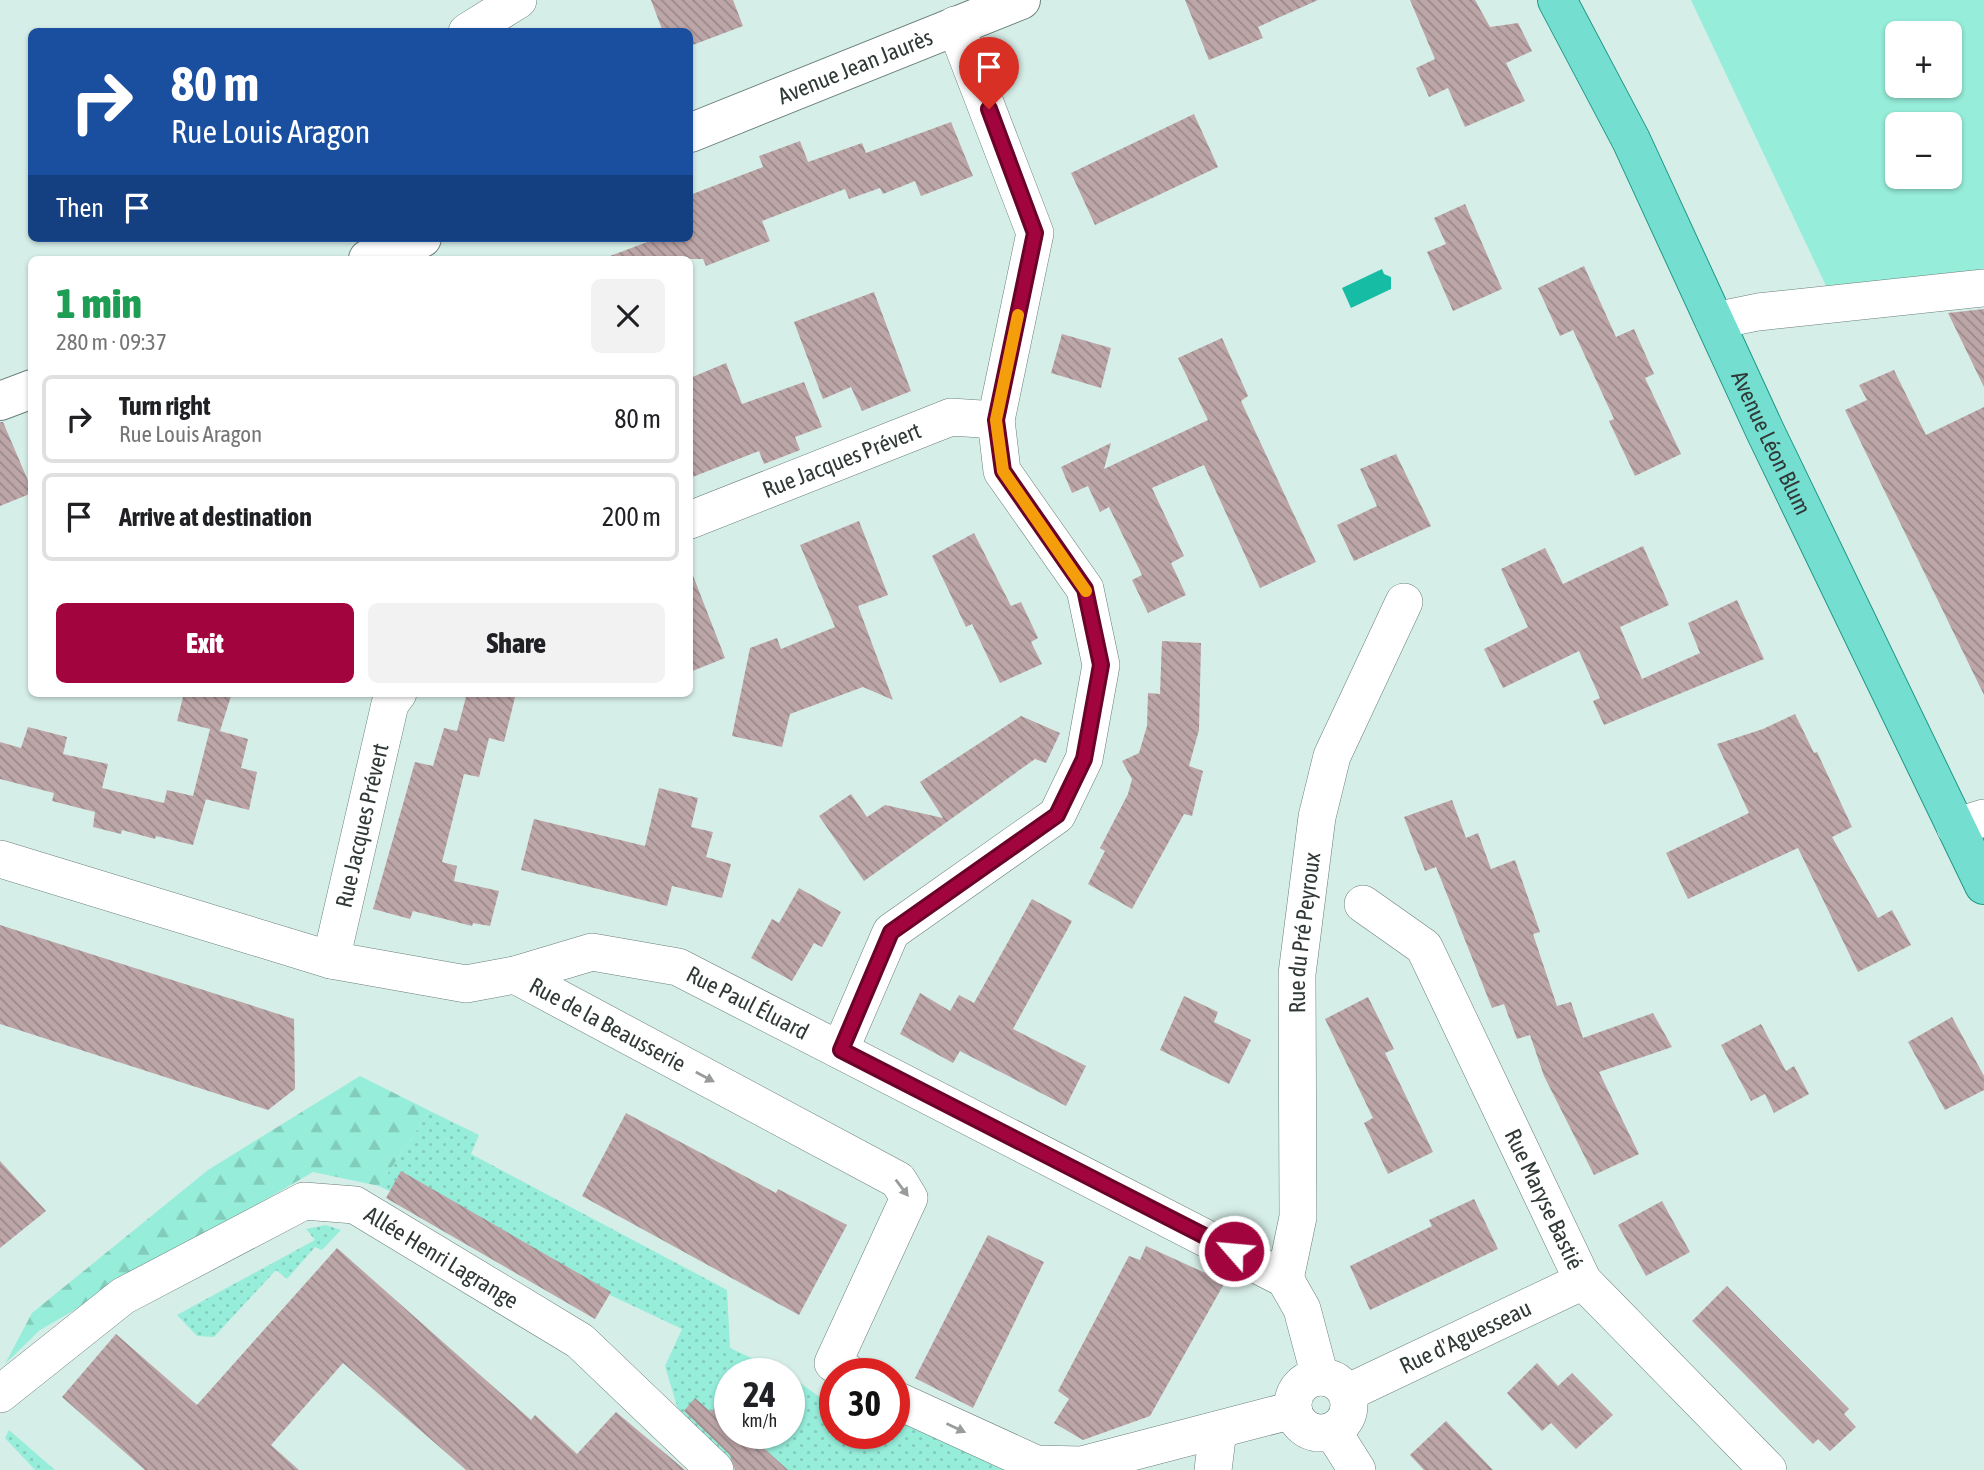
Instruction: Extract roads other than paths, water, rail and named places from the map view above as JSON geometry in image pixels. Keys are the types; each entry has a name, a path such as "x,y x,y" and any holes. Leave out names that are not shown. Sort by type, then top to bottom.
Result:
{"main road":[{"name":"Avenue Jean Jaurès","path":"693,131 1021,0"},
{"name":"Avenue Léon Blum","path":"1557,0 1631,141 1714,321 1970,822 1984,886"},
{"path":"376,256 412,242"},
{"path":"0,401 28,390"}],"street":[{"path":"474,28 519,0"},
{"path":"841,1050 891,932 1057,815 1084,759 1101,665 1085,589 1003,471 996,420 1035,233 956,25"},
{"path":"1714,321 1758,312 1984,288"},
{"name":"Rue Jacques Prévert","path":"693,519 951,417 996,420"},
{"name":"Rue du Pré Peyroux","path":"1285,1279 1298,1217 1297,974 1317,817 1332,756 1404,602"},
{"name":"Rue Jacques Prévert","path":"331,960 390,704 395,697"},
{"name":"Rue de la Beausserie","path":"0,859 331,960 466,984 515,975 898,1180 909,1198 835,1358"},
{"name":"Rue Maryse Bastié","path":"1363,904 1424,947 1583,1281 1768,1470"},
{"name":"Rue Paul Éluard","path":"515,975 592,952 678,967 1285,1279"},
{"name":"Allée Henri Lagrange","path":"0,1394 123,1296 304,1201 355,1205 580,1341 715,1470"},
{"path":"1285,1279 1302,1309 1334,1385 1349,1411 1340,1427 1333,1432 1324,1434 1307,1430 1295,1418 1293,1410 1296,1391 1310,1379 1334,1385"},
{"name":"Rue d'Aguesseau","path":"1334,1385 1583,1281"},
{"path":"910,1406 1037,1464 1082,1465 1293,1410"},
{"path":"1213,1470 1218,1430"},
{"path":"1333,1432 1357,1470"}]}
